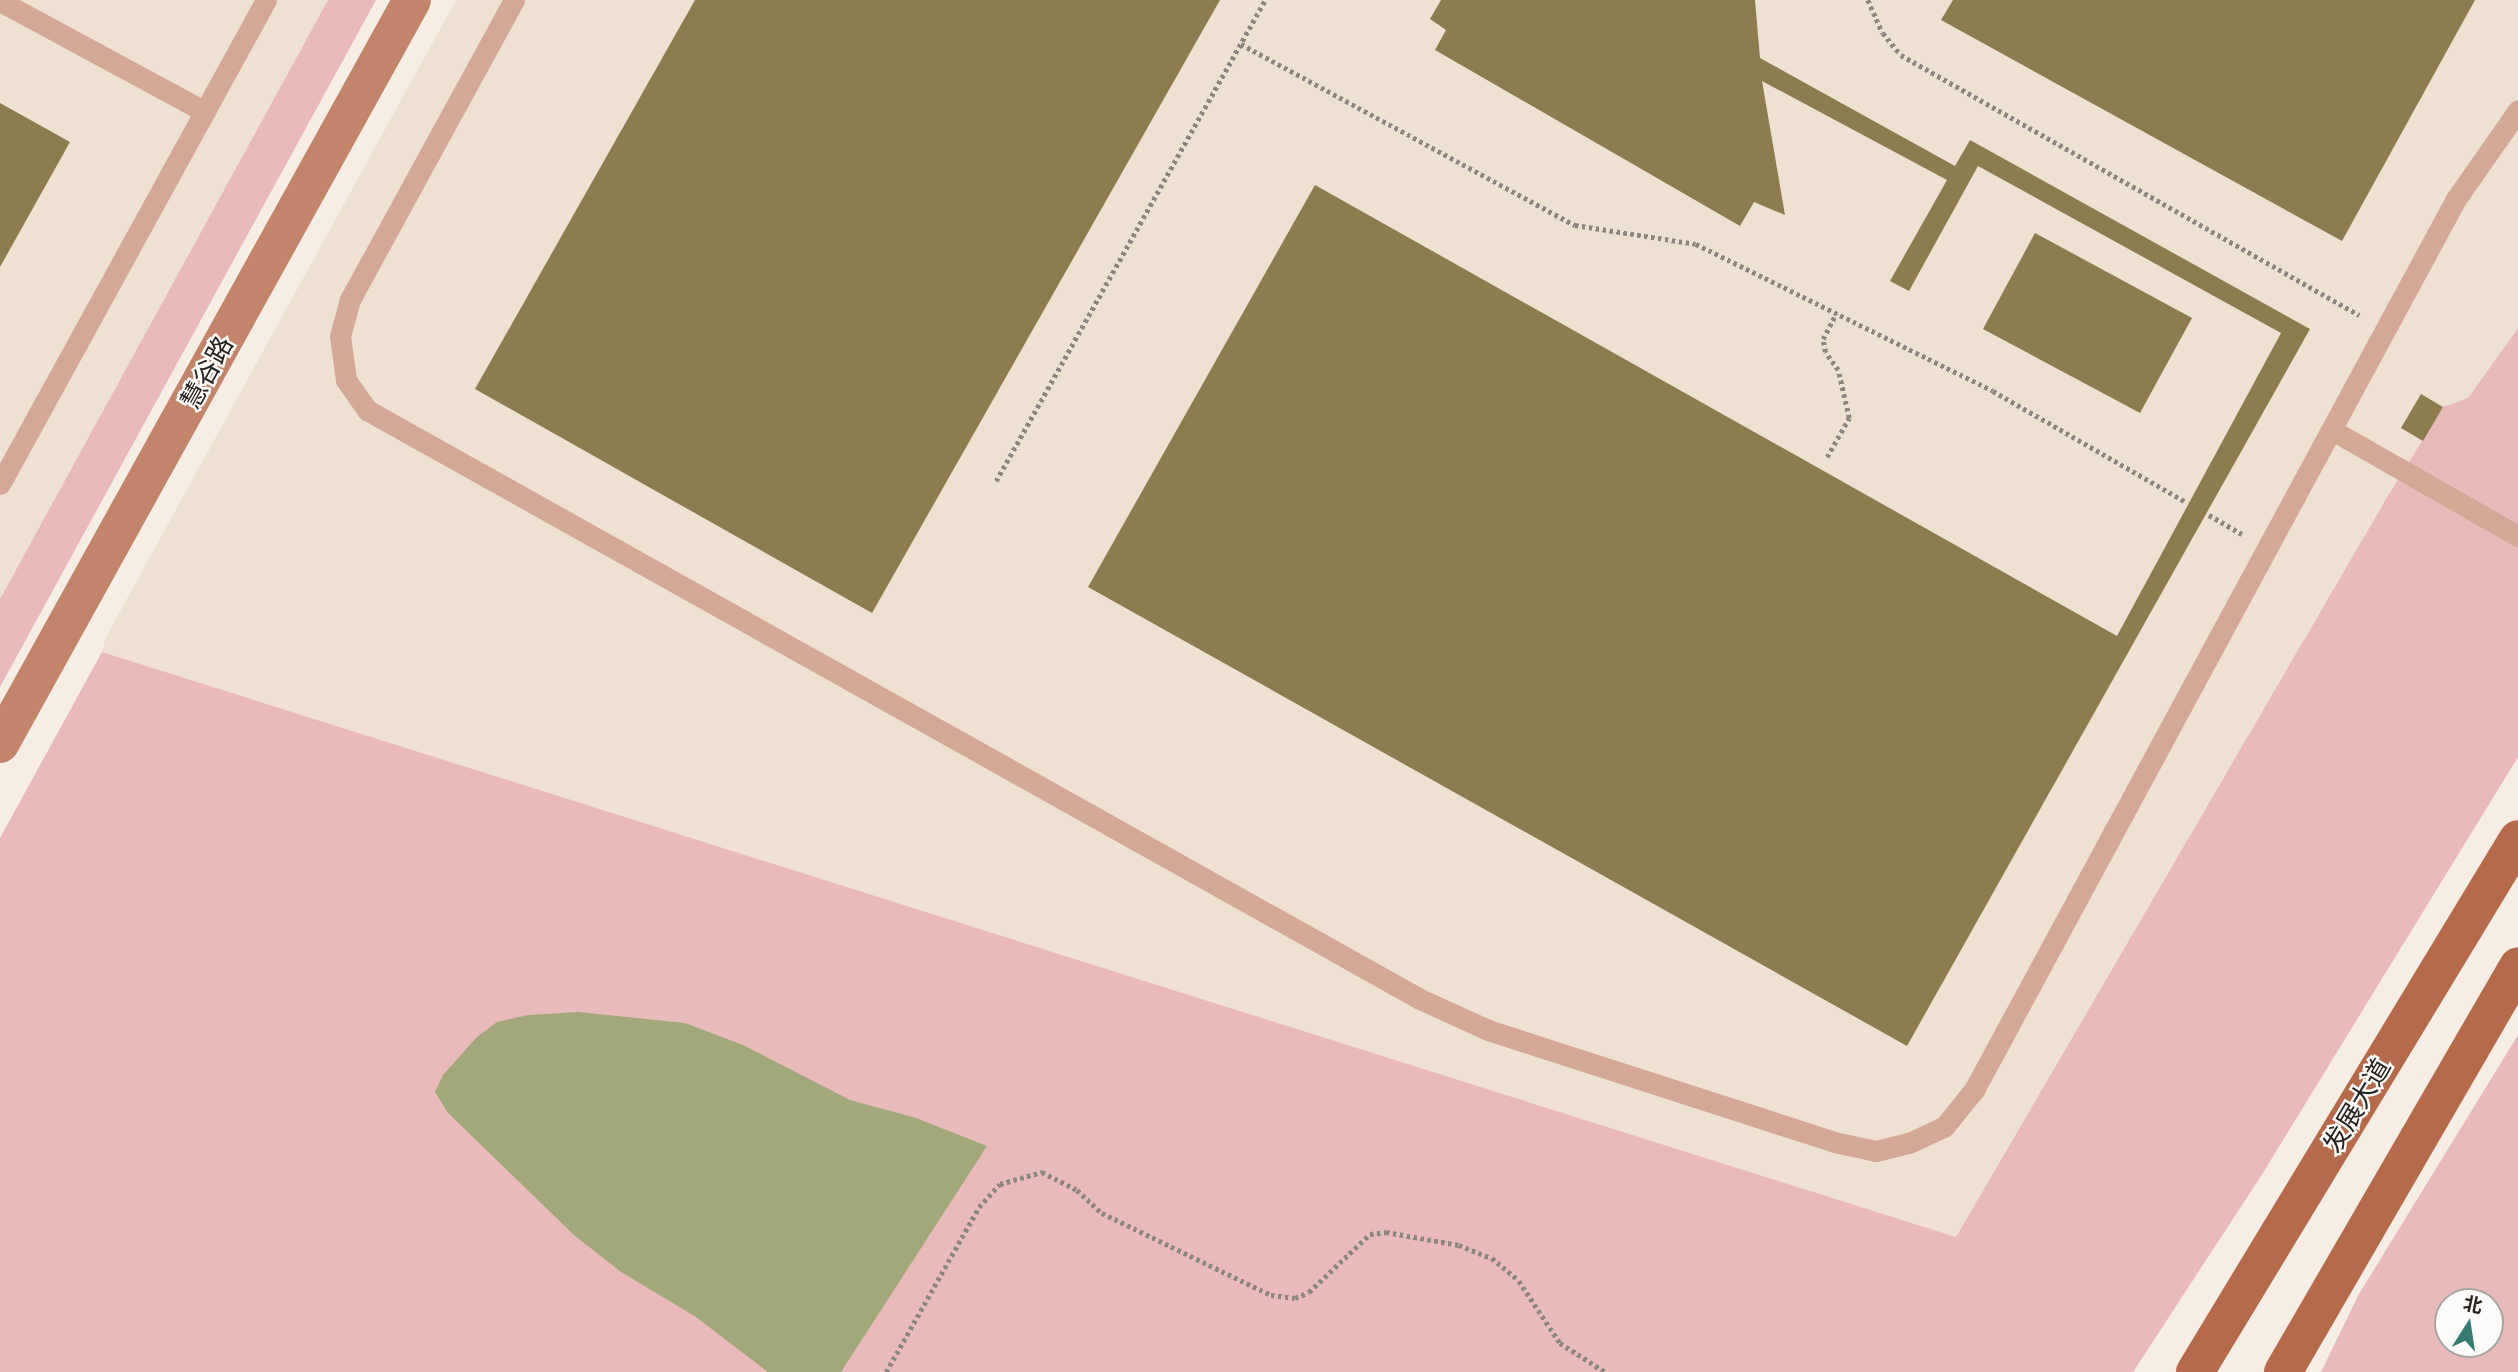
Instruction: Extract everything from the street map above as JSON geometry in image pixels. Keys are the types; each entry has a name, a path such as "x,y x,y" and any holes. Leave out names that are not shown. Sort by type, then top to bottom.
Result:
{"main road":[{"name":"发展大道","path":"2195,1372 2518,839"},
{"path":"2283,1372 2310,1319 2518,966"}],"street":[{"name":"慧谷路","path":"0,744 412,0"}],"lane":[{"path":"0,484 266,0"},
{"path":"514,0 350,299 340,336 346,380 367,410 1420,999 1488,1030 1834,1142 1876,1151 1909,1143 1944,1127 1974,1090 2456,199 2518,110"},
{"path":"0,1 205,112"},
{"path":"2332,429 2518,536"}],"path":[{"path":"996,481 1265,0"},
{"path":"1868,0 1883,33 1901,55 2385,330"},
{"path":"1241,44 1575,225 1696,244 1993,391 2186,502"},
{"path":"1827,457 1849,418 1838,370 1825,352 1823,339 1836,313"},
{"path":"886,1372 979,1207 1000,1184 1042,1172 1077,1190 1102,1213 1270,1295 1295,1297 1309,1293 1370,1234 1386,1232 1458,1245 1492,1258 1519,1281 1560,1343 1605,1372"}],"shaded area":[{"path":"0,0 328,0 0,599"},
{"path":"328,0 376,0 0,687 0,599"},
{"path":"456,0 2518,0 2518,328 2468,398 2443,408 2389,494 1956,1237 102,652 106,637"},
{"path":"2518,328 2518,757 2261,1176 2133,1372 0,1372 0,838 102,652 1956,1237 2389,494 2443,407 2468,398"},
{"path":"578,1012 685,1023 743,1045 850,1100 916,1118 987,1146 841,1372 768,1372 696,1317 621,1272 574,1235 448,1113 435,1092 443,1075 477,1037 497,1022 528,1015"},
{"path":"2518,1035 2518,1372 2321,1372 2359,1294"}],"building":[{"path":"695,0 1220,0 872,613 475,389"},
{"path":"1441,0 1755,0 1760,58 1955,166 1970,140 2310,329 1907,1046 1088,587 1315,185 2117,636 2281,333 1978,166 1909,291 1890,281 1947,180 1762,81 1785,215 1754,202 1740,226 1435,50 1446,30 1430,19"},
{"path":"1953,0 2475,0 2342,241 1941,20"},
{"path":"0,103 70,142 0,267"},
{"path":"2035,233 2192,318 2140,413 1983,329"},
{"path":"2421,394 2443,407 2423,441 2401,428"}]}
